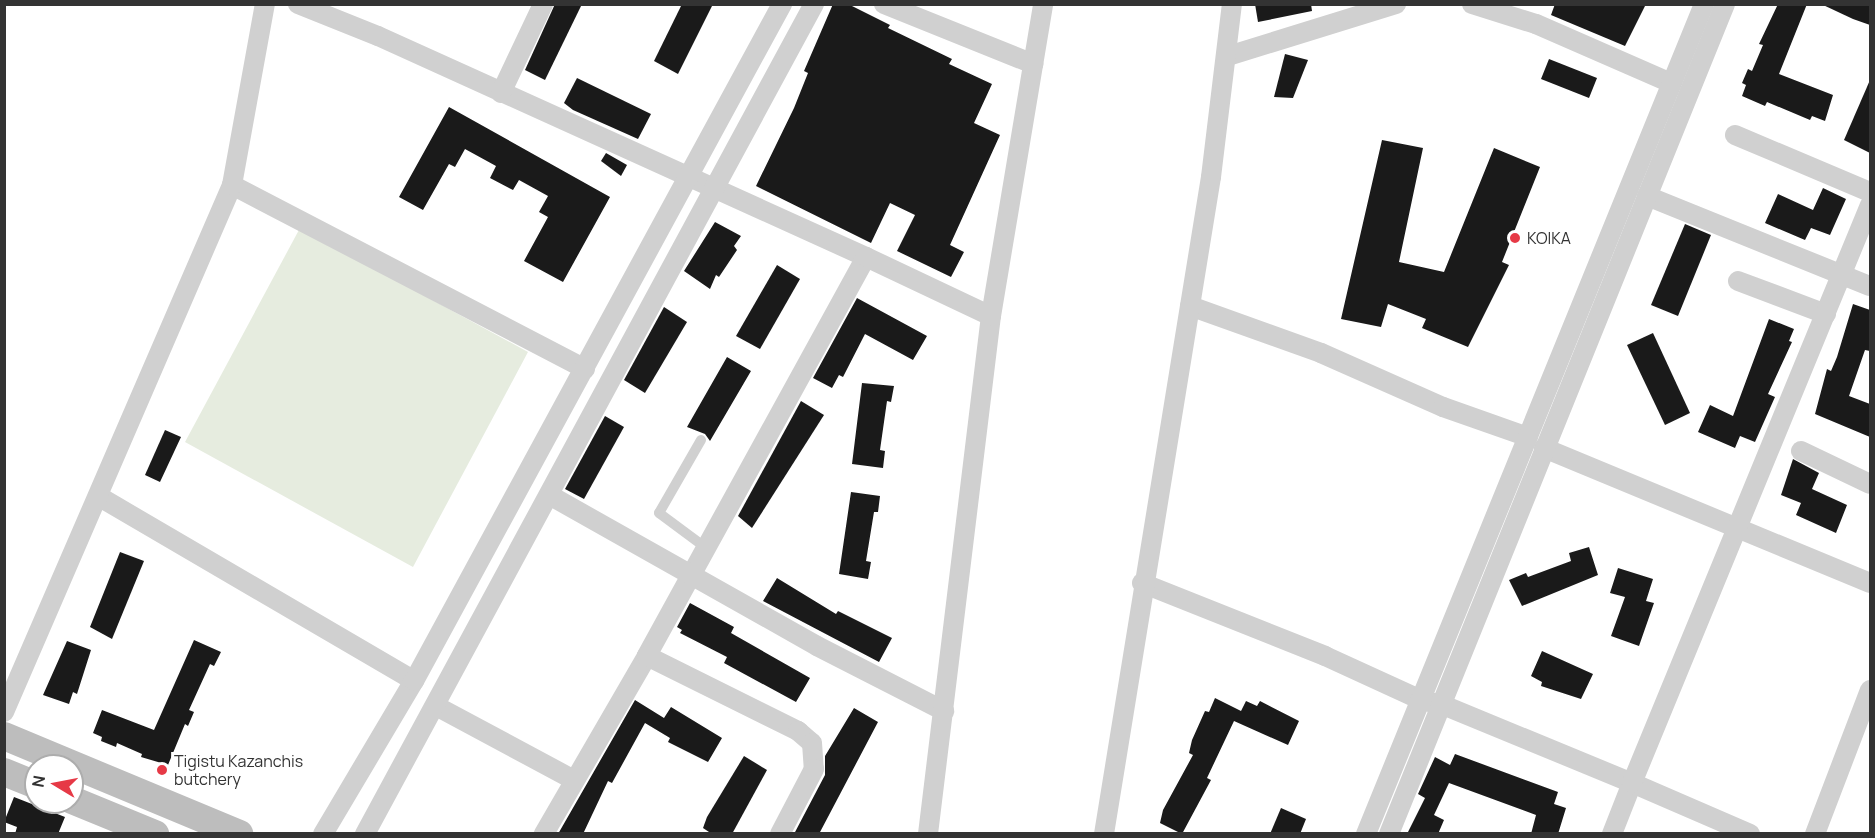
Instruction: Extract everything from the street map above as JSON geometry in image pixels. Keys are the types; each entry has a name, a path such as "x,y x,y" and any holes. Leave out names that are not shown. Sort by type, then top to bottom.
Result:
{"main road":[{"path":"4,736 239,834"},
{"path":"4,772 24,780"},
{"path":"84,805 155,834"}],"street":[{"path":"4,712 232,185 265,4"},
{"path":"298,4 690,177 991,316"},
{"path":"501,93 543,4"},
{"path":"323,834 414,681 782,4"},
{"path":"365,834 551,496 814,4"},
{"path":"884,4 1033,64"},
{"path":"928,834 991,316 1043,4"},
{"path":"1104,834 1142,583 1190,306 1228,56 1232,4"},
{"path":"1228,56 1396,4"},
{"path":"1472,4 1536,24 1671,83"},
{"path":"1389,834 1443,705 1536,442 1649,137 1704,4"},
{"path":"1366,834 1421,700 1647,196 1725,4"},
{"path":"1735,135 1870,192"},
{"path":"1649,137 1668,145"},
{"path":"232,185 585,369"},
{"path":"1647,196 1870,286"},
{"path":"1612,834 1870,205"},
{"path":"544,834 648,656 705,547 866,257"},
{"path":"1738,281 1826,314"},
{"path":"1190,306 1321,353 1443,407 1536,442 1870,583"},
{"path":"1801,451 1870,484"},
{"path":"98,496 414,681"},
{"path":"551,496 817,646 944,711"},
{"path":"1142,583 1325,656 1421,700 1443,705 1750,834"},
{"path":"648,656 798,730 812,743 814,769 780,834"},
{"path":"1815,834 1870,690"},
{"path":"436,706 574,780"}],"lane":[{"path":"701,440 659,513 705,547"}],"shaded area":[{"path":"300,228 528,352 413,567 185,442"}],"building":[{"path":"555,4 582,4 545,80 525,70"},
{"path":"682,4 713,4 678,74 654,61"},
{"path":"833,4 848,4 890,25 888,28 952,59 949,64 992,84 974,123 1000,135 950,245 964,252 951,277 897,251 915,215 890,203 871,243 756,186 794,108 808,73 804,71"},
{"path":"1255,4 1311,4 1312,11 1258,22"},
{"path":"1555,4 1646,4 1625,46 1551,15"},
{"path":"1778,4 1807,4 1779,74 1833,95 1825,121 1812,116 1810,120 1767,102 1765,106 1742,96 1746,85 1742,83 1748,69 1752,71 1763,45 1759,44"},
{"path":"1821,4 1870,4 1870,25 1853,19"},
{"path":"1285,54 1308,60 1293,98 1274,97"},
{"path":"1549,59 1597,78 1589,98 1541,79"},
{"path":"577,78 651,114 638,139 573,110 564,103"},
{"path":"1870,80 1870,153 1844,140"},
{"path":"449,107 610,197 563,282 524,261 548,217 539,212 548,196 519,180 513,190 490,178 496,166 465,149 455,167 449,164 423,210 399,197"},
{"path":"1382,140 1423,148 1399,262 1444,272 1494,148 1540,167 1502,262 1509,265 1468,347 1422,328 1426,319 1388,304 1381,327 1341,319"},
{"path":"606,153 627,165 621,176 601,161"},
{"path":"1823,188 1846,199 1830,235 1811,228 1805,240 1765,223 1778,194 1813,210"},
{"path":"715,222 741,236 734,246 737,250 719,277 716,275 710,289 684,271"},
{"path":"1685,224 1711,235 1678,316 1651,305"},
{"path":"777,265 800,279 760,349 736,336"},
{"path":"857,298 927,336 913,360 865,334 843,377 839,375 832,388 813,378"},
{"path":"1853,304 1870,310 1870,351 1865,350 1849,396 1870,404 1870,437 1815,414 1827,369 1831,371 1837,357"},
{"path":"664,307 687,322 645,393 624,380"},
{"path":"1769,319 1794,329 1789,341 1792,342 1768,394 1775,397 1755,442 1740,436 1735,448 1698,432 1710,405 1733,416"},
{"path":"1653,333 1690,413 1665,425 1627,345"},
{"path":"727,357 751,371 710,441 705,434 687,427"},
{"path":"862,383 894,386 891,402 887,401 880,450 885,451 883,468 852,464"},
{"path":"801,401 824,415 752,528 738,516"},
{"path":"605,416 624,427 584,499 565,489"},
{"path":"165,430 181,437 160,482 145,475"},
{"path":"1793,459 1819,473 1812,489 1847,505 1836,533 1796,515 1801,503 1781,495"},
{"path":"851,492 880,496 878,512 874,512 866,561 871,562 868,579 839,574"},
{"path":"1589,547 1598,575 1522,606 1509,580 1526,573 1528,577 1571,561 1569,553"},
{"path":"120,552 144,561 112,639 90,627"},
{"path":"1618,568 1653,579 1646,601 1654,603 1639,646 1611,636 1625,597 1610,593"},
{"path":"777,578 836,614 838,611 892,638 879,662 763,601"},
{"path":"690,603 734,627 731,633 810,678 796,702 724,663 727,657 680,633 682,630 677,627"},
{"path":"194,640 221,652 214,666 210,664 189,710 194,712 188,726 185,724 168,765 141,757 142,754 117,743 116,747 101,741 102,737 93,733 102,710 154,730"},
{"path":"67,641 91,650 77,694 73,692 69,704 43,695"},
{"path":"1542,651 1593,674 1581,699 1541,686 1542,682 1531,676"},
{"path":"1215,698 1241,711 1246,701 1257,706 1260,701 1299,721 1288,745 1234,721 1207,778 1211,780 1182,834 1160,823 1163,810 1193,755 1189,753 1192,740 1205,711 1209,712"},
{"path":"635,700 664,718 671,707 722,738 708,762 668,742 670,738 645,723 612,783 608,781 583,834 558,834"},
{"path":"854,708 878,722 819,834 794,834 825,775 825,756"},
{"path":"1455,754 1558,792 1554,804 1566,808 1558,834 1531,834 1536,815 1449,783 1434,815 1444,820 1438,834 1407,834 1425,798 1418,794 1435,757 1450,765"},
{"path":"744,756 767,770 732,834 712,834 703,828 707,817"},
{"path":"14,797 24,801 24,814 57,814 65,817 58,834 15,834 17,827 4,822"},
{"path":"1281,808 1306,819 1300,834 1270,834"}],"place":[{"name":"KOIKA","path":"1515,238"},
{"name":"Tigistu Kazanchis butchery","path":"162,770"}]}
